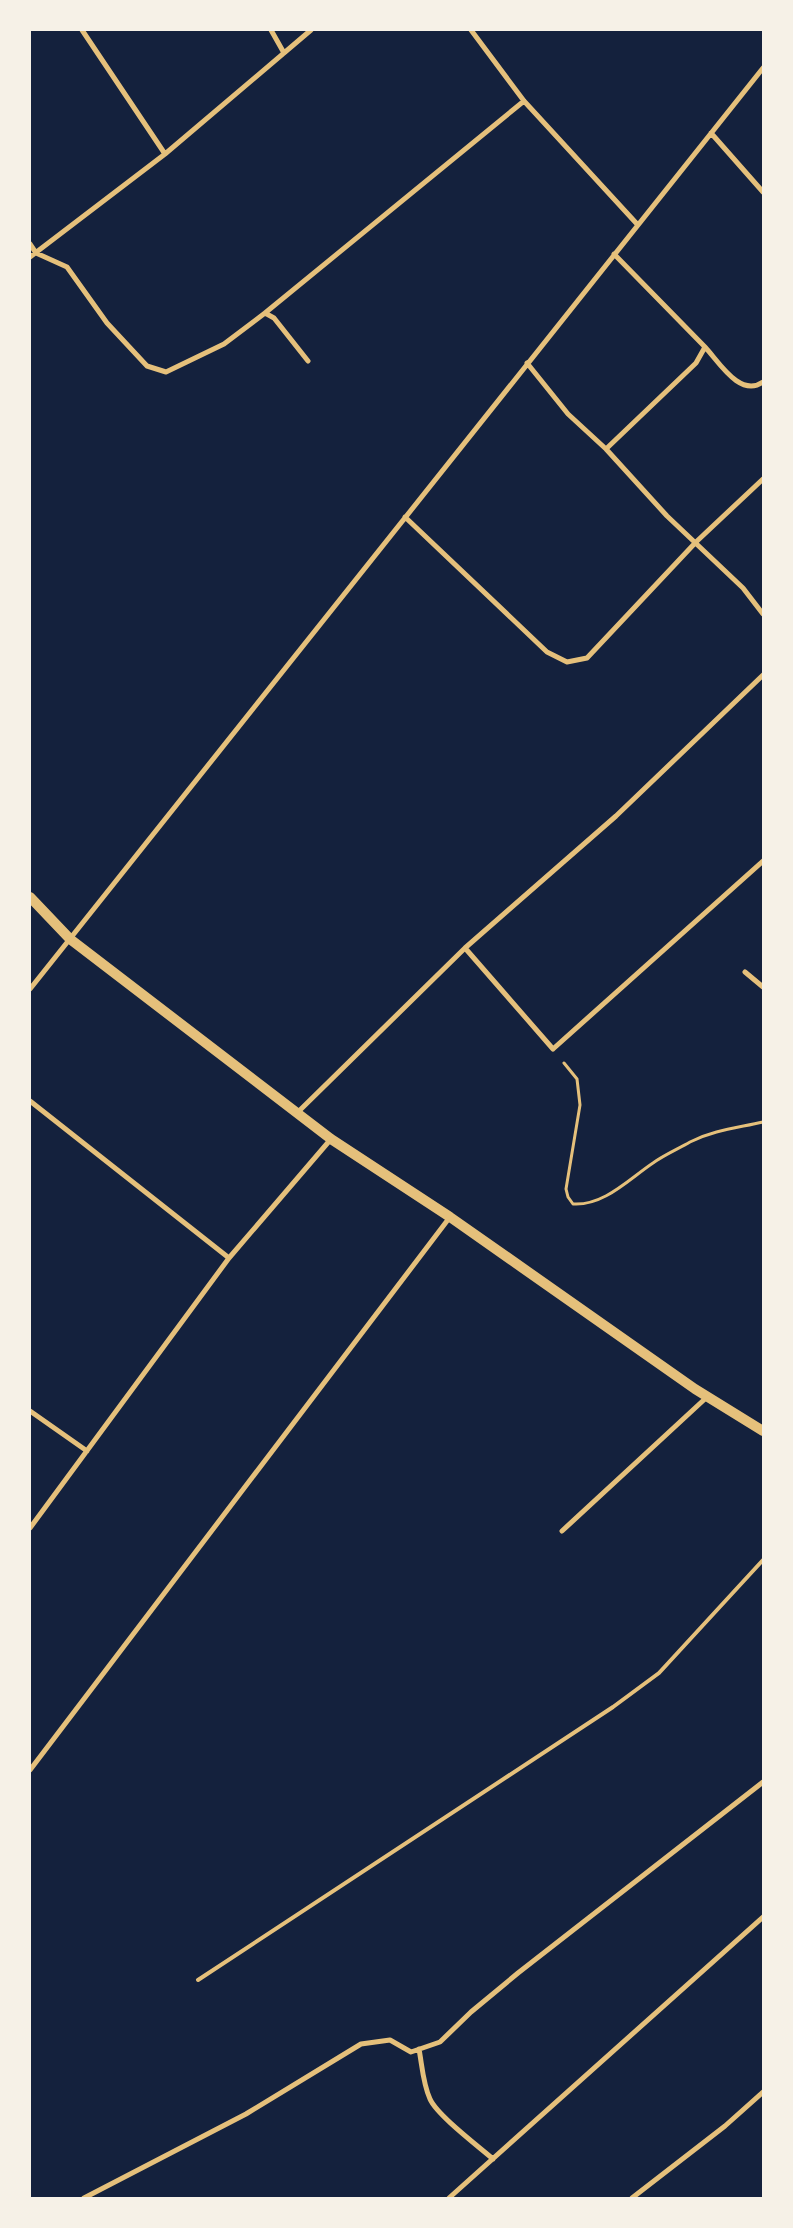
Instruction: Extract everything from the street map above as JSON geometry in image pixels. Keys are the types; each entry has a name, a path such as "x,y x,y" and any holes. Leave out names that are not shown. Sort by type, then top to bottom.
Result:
{"main road":[{"path":"30,897 70,939 331,1139 450,1217 634,1348 763,1431"}],"street":[{"path":"82,30 165,154"},
{"path":"271,30 284,54"},
{"path":"30,257 165,154 311,30"},
{"path":"471,30 524,101 638,224"},
{"path":"30,989 526,363 763,68"},
{"path":"30,244 36,253 67,267 107,323 135,355 147,366 166,372 224,344 265,313 524,101"},
{"path":"710,133 763,192"},
{"path":"614,254 705,347 734,380 745,387 756,386 763,382"},
{"path":"265,313 274,318 308,361"},
{"path":"606,449 696,363 705,347"},
{"path":"526,363 568,414 606,449 667,516 743,588 763,614"},
{"path":"405,517 547,652 567,662 587,658 696,542 763,479"},
{"path":"296,1113 465,948 616,816 763,675"},
{"path":"465,948 553,1049 763,862"},
{"path":"745,972 763,987"},
{"path":"30,1101 229,1258"},
{"path":"30,1528 229,1258 331,1139"},
{"path":"30,1770 450,1217"},
{"path":"562,1531 707,1396"},
{"path":"30,1411 87,1450"},
{"path":"84,2198 246,2114 361,2044 390,2040 411,2052 440,2042 471,2012 518,1972 763,1782"},
{"path":"449,2198 763,1917"},
{"path":"419,2049 430,2101 465,2136 493,2159"},
{"path":"632,2198 725,2126 763,2092"}],"lane":[{"path":"198,1980 613,1707 659,1672 763,1560"}],"path":[{"path":"553,1049 577,1079 580,1105 566,1190 573,1204 583,1204 613,1192 655,1161 691,1142 719,1130 763,1122"}]}
